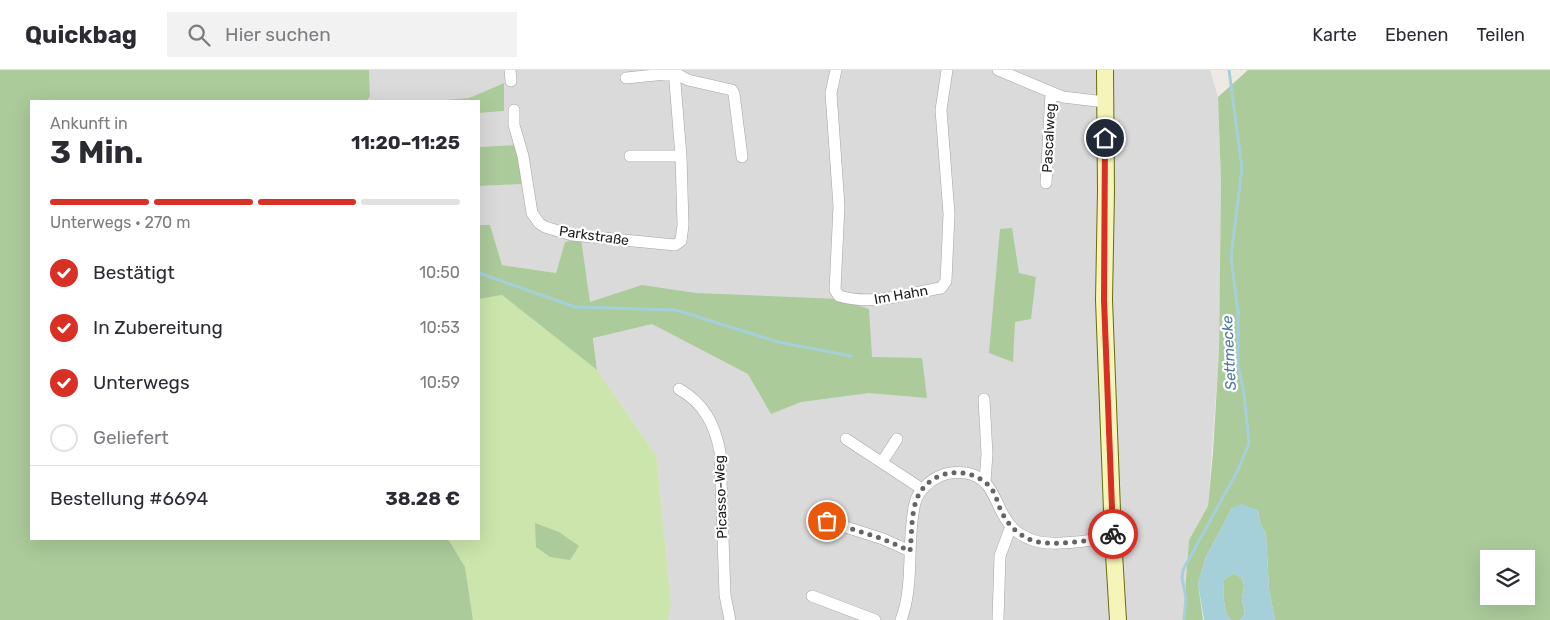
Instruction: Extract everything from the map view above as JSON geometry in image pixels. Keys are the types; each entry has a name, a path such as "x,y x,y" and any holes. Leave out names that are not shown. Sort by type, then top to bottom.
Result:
{"street":[{"name":"Im Hahn","path":"836,70 831,93 840,206 835,290 838,296 862,301 877,301 941,288 946,281 949,214 940,110 946,70"},
{"path":"998,70 1051,93 1073,100 1105,102"},
{"path":"1105,70 1106,191 1104,300 1118,620"},
{"path":"626,78 674,72 688,80 732,90 742,157"},
{"name":"Parkstraße","path":"514,110 514,125 527,173 530,208 539,224 557,232 671,246 678,244 682,235 683,225 681,156 674,72"},
{"name":"Pascalweg","path":"1046,184 1051,93"},
{"path":"630,156 681,156"},
{"name":"Picasso-Weg","path":"679,389 694,398 703,408 717,435 720,452 725,596 730,620"},
{"path":"984,399 987,454 985,482"},
{"path":"846,439 922,490"},
{"path":"882,462 897,439"},
{"path":"901,620 908,585 915,503 922,490 932,481 950,473 972,474 985,482 992,490 1003,515 1011,526 1031,540 1040,542 1074,542 1113,537"},
{"path":"827,521 883,539 910,551"},
{"path":"998,620 1000,556 1011,526"},
{"path":"812,596 875,620"}],"shaded area":[{"path":"369,70 1210,70 1218,97 1221,182 1219,351 1208,506 1189,540 1183,620 668,620 671,604 656,455 597,370 587,279 565,242 556,273 502,265 490,225 480,225 480,186 524,184 516,145 480,147 480,113 504,111 504,83 469,98 444,100 368,100 370,96"}],"green space":[{"path":"0,70 369,70 370,96 368,100 30,100 30,540 449,540 465,567 473,620 0,620"},
{"path":"1248,70 1550,70 1550,620 1275,620 1269,589 1266,534 1260,523 1258,510 1232,508 1206,557 1198,584 1203,620 1183,620 1189,540 1208,506 1213,453 1219,351 1221,182 1218,97"},
{"path":"504,83 504,111 480,113 480,100 444,100 469,98"},
{"path":"516,145 524,184 480,186 480,147"},
{"path":"480,225 490,225 502,265 556,273 565,242 581,239 590,302 642,285 696,293 838,299 869,309 872,357 922,358 927,398 869,393 801,402 771,414 748,374 652,324 593,338 597,370 502,295 480,299"},
{"path":"1012,228 1019,273 1036,277 1031,319 1015,322 1013,362 989,353 1000,229"},
{"path":"502,295 597,370 656,455 671,604 668,620 473,620 465,567 449,540 480,540 480,299"},
{"path":"535,523 559,532 579,546 570,560 550,557 536,547"},
{"path":"1233,573 1242,578 1244,585 1242,599 1245,614 1240,620 1231,620 1225,607 1224,580"}],"water":[{"path":"1241,504 1258,510 1260,523 1266,534 1269,589 1275,620 1240,620 1245,613 1242,599 1244,585 1242,578 1233,573 1224,580 1225,607 1231,620 1204,620 1198,584 1206,557 1232,508"}],"waterway":[{"name":"Settmecke","path":"1184,620 1186,598 1182,578 1183,570 1238,470 1249,443 1244,394 1238,365 1238,312 1231,257 1242,168 1229,70"},
{"path":"480,273 575,307 676,310 778,342 851,356"}],"way so far":[{"path":"827,521 883,539 910,551 915,503 919,493 940,476 960,472 972,474 985,482 992,490 1003,515 1011,526 1031,540 1040,542 1074,542 1113,537 1113,534"}],"route":[{"path":"1105,138 1104,300 1113,534"}]}
